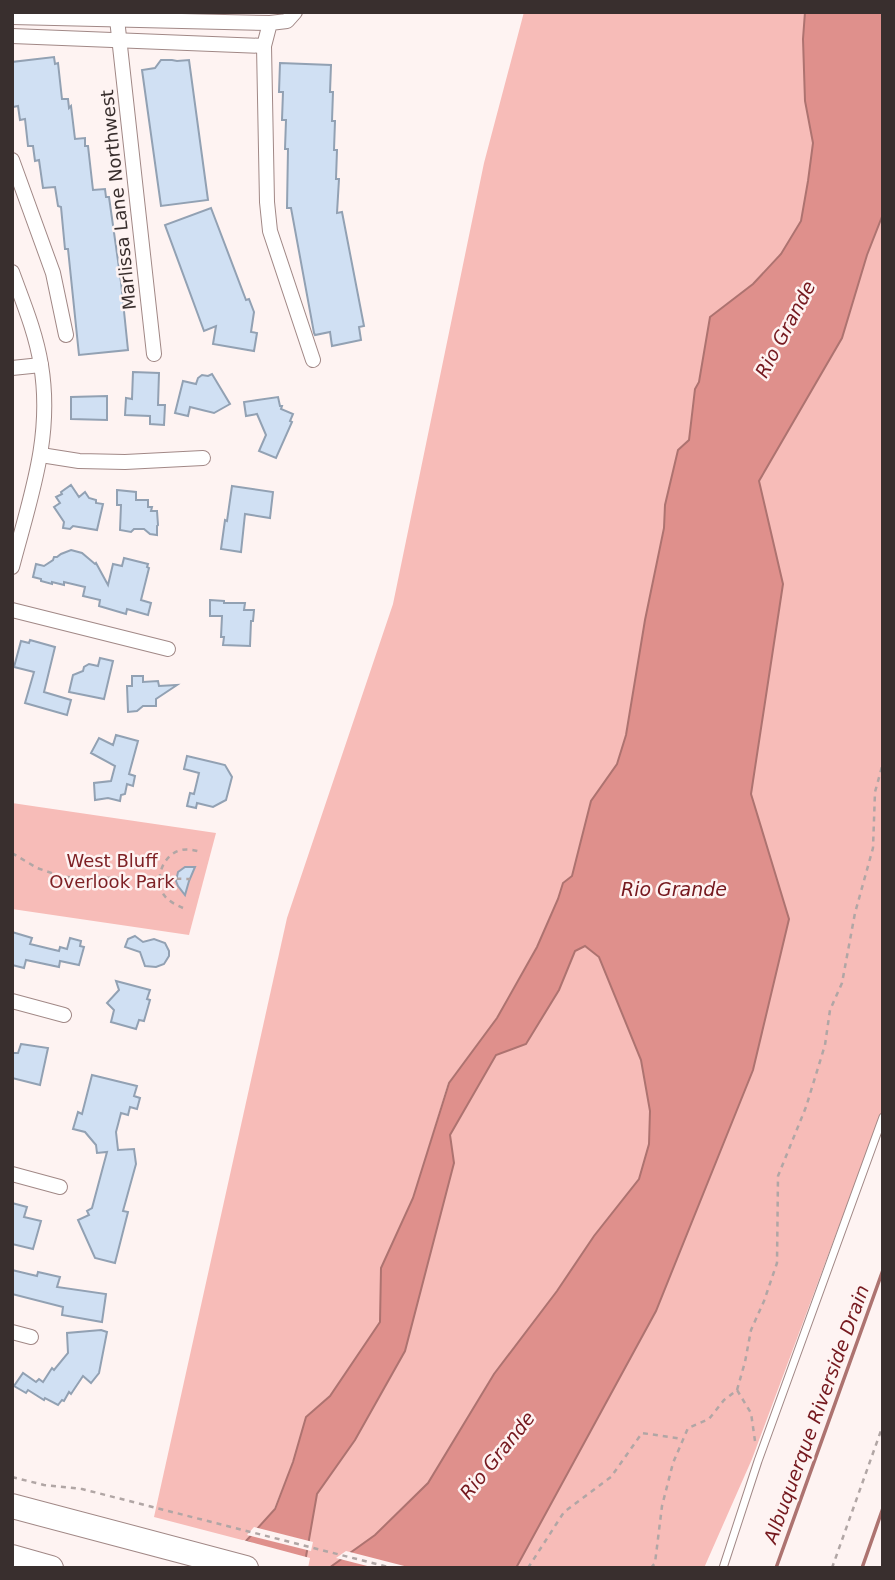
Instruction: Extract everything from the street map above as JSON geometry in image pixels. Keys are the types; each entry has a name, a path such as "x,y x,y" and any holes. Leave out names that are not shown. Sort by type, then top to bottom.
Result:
{"highway":[{"path":"12,1506 246,1568"},
{"path":"12,1557 51,1568"}],"street":[{"path":"12,17 214,17 270,23 287,21 295,12"},
{"path":"84,40 85,15"},
{"path":"212,44 214,17"},
{"name":"Marlissa Lane Northwest","path":"117,19 154,354"},
{"path":"270,23 264,46 270,231 313,360"},
{"path":"12,36 264,46"},
{"path":"12,160 53,273 66,335"},
{"path":"12,272 34,335 44,392 44,423 37,479 14,550 12,567"},
{"path":"12,368 41,365"},
{"path":"41,455 125,462 203,458"},
{"path":"12,610 168,649"},
{"path":"12,1001 64,1015"},
{"path":"12,1174 60,1187"},
{"path":"12,1332 31,1337"}],"lane":[{"path":"723,1568 758,1461 883,1117"}],"path":[{"path":"651,1568 655,1563 662,1506 673,1462 688,1428 709,1419 724,1400 737,1390 751,1329 777,1263 778,1176 810,1095 825,1045 830,1010 842,983 855,913 873,848 875,792 883,762"},
{"path":"183,908 163,894 159,878 163,863 177,851 187,849 201,852"},
{"path":"12,853 37,868 63,877 190,879"},
{"path":"737,1390 751,1413 758,1461"},
{"path":"832,1568 883,1425"},
{"path":"528,1568 564,1512 611,1477 642,1433 683,1439"},
{"path":"12,1477 44,1485 82,1489 391,1568"}],"green space":[{"path":"524,12 805,12 805,101 813,143 801,221 781,254 753,284 710,317 699,382 695,389 689,441 678,450 665,505 664,528 626,735 617,764 591,801 572,876 563,883 537,947 497,1018 448,1083 413,1198 381,1268 380,1322 330,1396 306,1417 293,1462 274,1509 246,1541 154,1517 287,918 393,604 484,163"},
{"path":"883,214 883,1108 752,1459 704,1568 516,1568 656,1311 789,919 751,794 783,584 759,481 842,338 867,255"},
{"name":"West Bluff Overlook Park","path":"12,803 216,833 189,935 12,909"},
{"path":"585,946 599,957 641,1060 650,1111 649,1144 639,1179 494,1374 428,1483 375,1535 329,1568 304,1568 317,1494 355,1440 442,1207 454,1163 450,1135 496,1055 526,1044 559,990 575,951"}],"water":[{"name":"Rio Grande","path":"805,12 883,12 883,214 867,255 842,338 759,481 783,584 751,794 789,919 753,1070 656,1311 516,1568 329,1568 375,1535 428,1483 494,1374 639,1179 649,1144 650,1111 641,1060 599,957 585,946 575,951 559,990 526,1044 496,1055 450,1135 454,1163 405,1351 355,1440 317,1494 304,1568 246,1541 275,1509 306,1417 330,1396 380,1322 381,1268 413,1198 449,1083 497,1018 537,947 563,883 572,876 591,801 617,764 626,735 664,528 665,505 678,450 689,440 695,389 699,382 710,317 753,284 781,254 801,221 813,143 805,101"}],"pier":[{"path":"254,1527 313,1542 311,1551 247,1535"},
{"path":"243,1540 310,1558 308,1568 239,1568"},
{"path":"346,1551 412,1568 375,1568 336,1558"}],"building":[{"path":"54,57 55,64 58,63 62,99 68,99 69,108 71,106 75,139 85,138 85,146 88,146 93,190 105,189 106,197 109,197 128,350 79,355 61,207 58,206 55,187 43,188 39,160 35,161 33,146 28,146 25,119 20,120 18,106 13,107 12,62"},
{"path":"161,60 189,60 208,200 161,206 142,70 155,68"},
{"path":"280,63 331,65 334,150 337,150 336,179 339,179 337,213 342,212 364,326 359,327 361,340 332,346 330,332 314,333 291,208 287,208 288,149 285,149 286,120 282,120 283,92 279,92"},
{"path":"211,208 246,300 249,299 254,312 251,332 257,333 254,351 213,344 216,326 204,331 165,225"},
{"path":"133,372 159,373 158,405 165,405 164,425 150,424 150,416 125,415 126,398 132,399"},
{"path":"212,374 230,404 214,413 190,407 188,416 175,413 183,381 196,384 202,375"},
{"path":"107,396 107,420 71,419 71,397"},
{"path":"278,397 281,409 293,414 276,458 259,451 266,435 257,414 246,416 244,402"},
{"path":"71,485 79,497 85,492 89,498 96,500 96,503 103,504 97,530 73,526 70,529 63,528 64,522 54,507 60,503 56,497"},
{"path":"232,486 273,492 270,518 245,514 241,552 221,549"},
{"path":"117,490 136,492 136,500 148,500 151,511 157,511 157,535 144,529 134,529 131,532 120,530 121,505 117,505"},
{"path":"71,550 82,553 96,563 108,585 113,564 122,566 124,558 148,564 141,600 151,603 148,615 127,609 126,614 99,606 100,600 83,596 85,587 64,582 64,585 52,584 33,577 36,564 44,566 54,557"},
{"path":"210,600 245,603 244,610 254,610 250,646 223,645 222,616 210,616"},
{"path":"30,640 55,647 44,692 71,700 67,715 25,703 34,672 14,667 21,641 29,643"},
{"path":"100,658 113,661 104,699 69,692 73,675 83,671 89,664 98,666"},
{"path":"132,676 143,676 143,682 158,681 159,686 177,685 156,699 156,706 143,706 137,711 128,712 127,686 132,686"},
{"path":"116,735 138,741 129,774 135,776 133,786 127,784 120,801 108,798 95,800 94,783 111,781 115,766 91,753 99,738 113,745"},
{"path":"187,756 225,765 232,777 226,800 213,807 197,803 196,808 187,806 190,793 194,794 199,773 184,769"},
{"path":"185,867 195,867 185,895 176,881 178,872"},
{"path":"12,932 32,938 30,944 59,951 60,947 67,949 70,938 81,941 80,946 84,947 79,965 60,961 59,967 26,960 24,968 12,965"},
{"path":"135,936 143,942 154,939 165,943 169,956 164,964 156,967 145,966 140,952 125,947 128,939"},
{"path":"116,981 150,990 144,1021 139,1020 136,1029 111,1022 114,1010 107,1003 119,990"},
{"path":"21,1044 48,1048 40,1085 12,1078 12,1053 18,1053"},
{"path":"92,1075 137,1086 134,1096 140,1098 137,1109 130,1107 128,1115 121,1113 116,1132 118,1150 134,1149 136,1164 123,1211 128,1212 115,1263 95,1258 78,1220 89,1215 87,1211 92,1208 107,1152 97,1153 96,1145 85,1132 73,1129 78,1112 82,1114"},
{"path":"12,1203 27,1207 24,1217 41,1221 33,1249 12,1244"},
{"path":"12,1270 37,1276 38,1272 60,1277 57,1287 106,1294 102,1322 62,1315 63,1307 12,1294"},
{"path":"101,1330 107,1332 99,1373 91,1383 83,1376 71,1394 69,1392 58,1405 14,1386 23,1373 36,1382 39,1379 43,1382 52,1368 54,1370 68,1353 67,1333"}],"waterway":[{"name":"Albuquerque Riverside Drain","path":"776,1568 883,1270"},
{"path":"862,1568 883,1508"}]}
